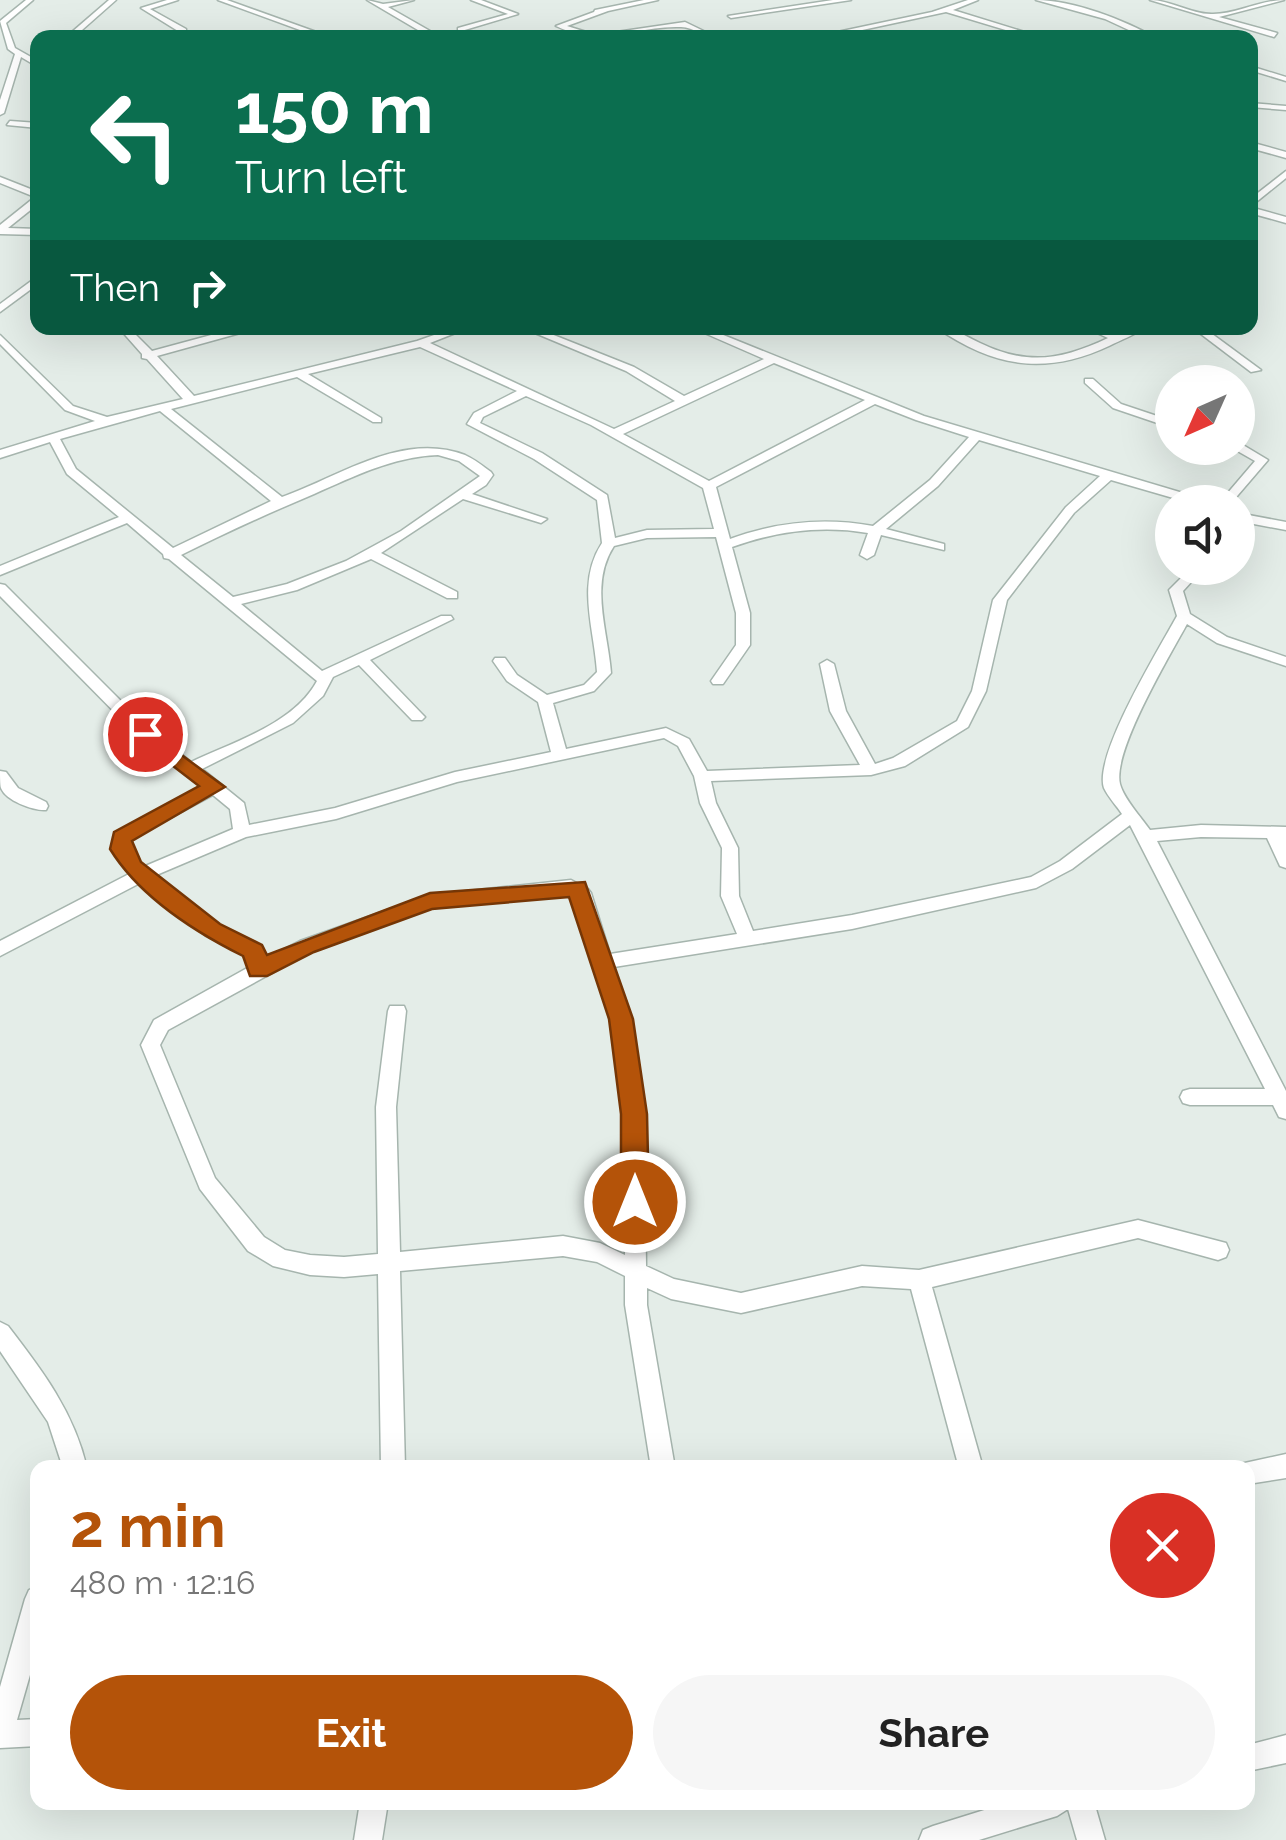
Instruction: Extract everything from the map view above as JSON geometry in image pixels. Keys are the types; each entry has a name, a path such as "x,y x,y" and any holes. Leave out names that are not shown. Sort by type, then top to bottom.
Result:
{"street":[{"path":"30,0 1,22 18,54 30,59"},
{"path":"77,30 113,0"},
{"path":"174,0 144,8 180,30"},
{"path":"221,0 304,30"},
{"path":"370,0 386,6 411,0"},
{"path":"461,30 515,14 474,0"},
{"path":"573,30 560,26 601,11 655,0"},
{"path":"731,16 842,0"},
{"path":"849,30 976,0"},
{"path":"1040,0 1107,18 1132,30"},
{"path":"1152,0 1248,30"},
{"path":"1242,0 1261,4"},
{"path":"1212,17 1282,0"},
{"path":"932,2 1016,30"},
{"path":"386,6 388,13 426,30"},
{"path":"644,30 686,24 698,30"},
{"path":"858,28 865,30"},
{"path":"1258,41 1275,40 1286,32"},
{"path":"1258,34 1275,40"},
{"path":"0,113 1,98 18,54"},
{"path":"14,67 30,63"},
{"path":"1258,70 1286,79"},
{"path":"1258,106 1286,108"},
{"path":"10,123 30,125"},
{"path":"1258,147 1286,155"},
{"path":"1258,200 1286,174"},
{"path":"0,180 30,193"},
{"path":"0,230 30,204"},
{"path":"1258,210 1286,220"},
{"path":"0,230 30,232"},
{"path":"0,309 30,285"},
{"path":"130,335 192,401"},
{"path":"146,356 222,335"},
{"path":"0,454 107,421 421,343 439,335"},
{"path":"545,335 630,369 684,401"},
{"path":"716,335 872,401 1155,489"},
{"path":"957,335 996,354 1046,366 1088,354 1123,335"},
{"path":"1108,335 1116,338"},
{"path":"1208,335 1248,365"},
{"path":"0,338 68,408 107,421"},
{"path":"421,343 527,391 709,486 743,613 744,644 718,681"},
{"path":"613,434 775,358"},
{"path":"300,374 376,420"},
{"path":"1089,382 1118,406 1155,419"},
{"path":"527,391 478,415 474,424 603,498 609,543 596,562 595,605 604,672 589,688 545,700"},
{"path":"709,486 872,401"},
{"path":"163,408 280,502"},
{"path":"867,555 876,530 934,483 975,436"},
{"path":"53,437 71,471 169,555 326,678"},
{"path":"0,439 25,446"},
{"path":"169,555 280,502 404,452 444,456 484,472 484,482 462,494 439,515 372,554 312,582 230,602"},
{"path":"1241,485 1262,460 1255,456"},
{"path":"702,776 870,770 900,762 963,724 979,691 1000,600 1070,510 1108,476"},
{"path":"462,494 541,519"},
{"path":"0,571 126,519"},
{"path":"1255,520 1286,526"},
{"path":"609,543 647,534 724,539 799,522 876,530 939,546"},
{"path":"372,554 452,596"},
{"path":"1181,585 1176,590 1176,602 1184,616 1222,640 1286,662"},
{"path":"0,588 145,734 238,807 242,832"},
{"path":"1184,616 1149,675 1111,771 1112,787 1146,836 1282,1104"},
{"path":"189,769 302,711 321,695 326,678 446,619"},
{"path":"363,661 417,717"},
{"path":"500,661 512,678 545,700 560,754"},
{"path":"827,664 838,711 870,770"},
{"path":"0,949 142,874 242,832 560,754 666,734 684,743 702,776 708,803 730,848 730,896 748,940"},
{"path":"0,776 12,792 40,806"},
{"path":"214,787 121,838 126,859 212,930 254,951 259,970"},
{"path":"602,962 748,940 980,897 1036,882 1066,865 1130,816"},
{"path":"1146,836 1201,832 1280,834 1286,862"},
{"path":"662,1460 636,1305 637,1274 634,1114 621,1019 582,893 571,886 430,901 306,946 161,1025 150,1044 207,1183 256,1244 281,1259 344,1267 563,1246 600,1253 637,1274 671,1289 741,1303 862,1276 919,1280 1138,1229 1218,1250"},
{"path":"393,1460 386,1084 397,1011"},
{"path":"1190,1097 1282,1104"},
{"path":"919,1280 969,1460"},
{"path":"0,1333 36,1381 62,1430 72,1460"},
{"path":"1255,1471 1286,1466"},
{"path":"30,1627 0,1734 30,1732"},
{"path":"1255,1756 1286,1749"},
{"path":"368,1840 373,1810"},
{"path":"933,1840 1032,1810"},
{"path":"1083,1810 1092,1840"}],"route":[{"path":"145,734 214,787 121,838 121,849 133,868 212,930 254,951 259,970 306,946 430,901 577,888 582,893 621,1019 634,1114 635,1202"}]}
